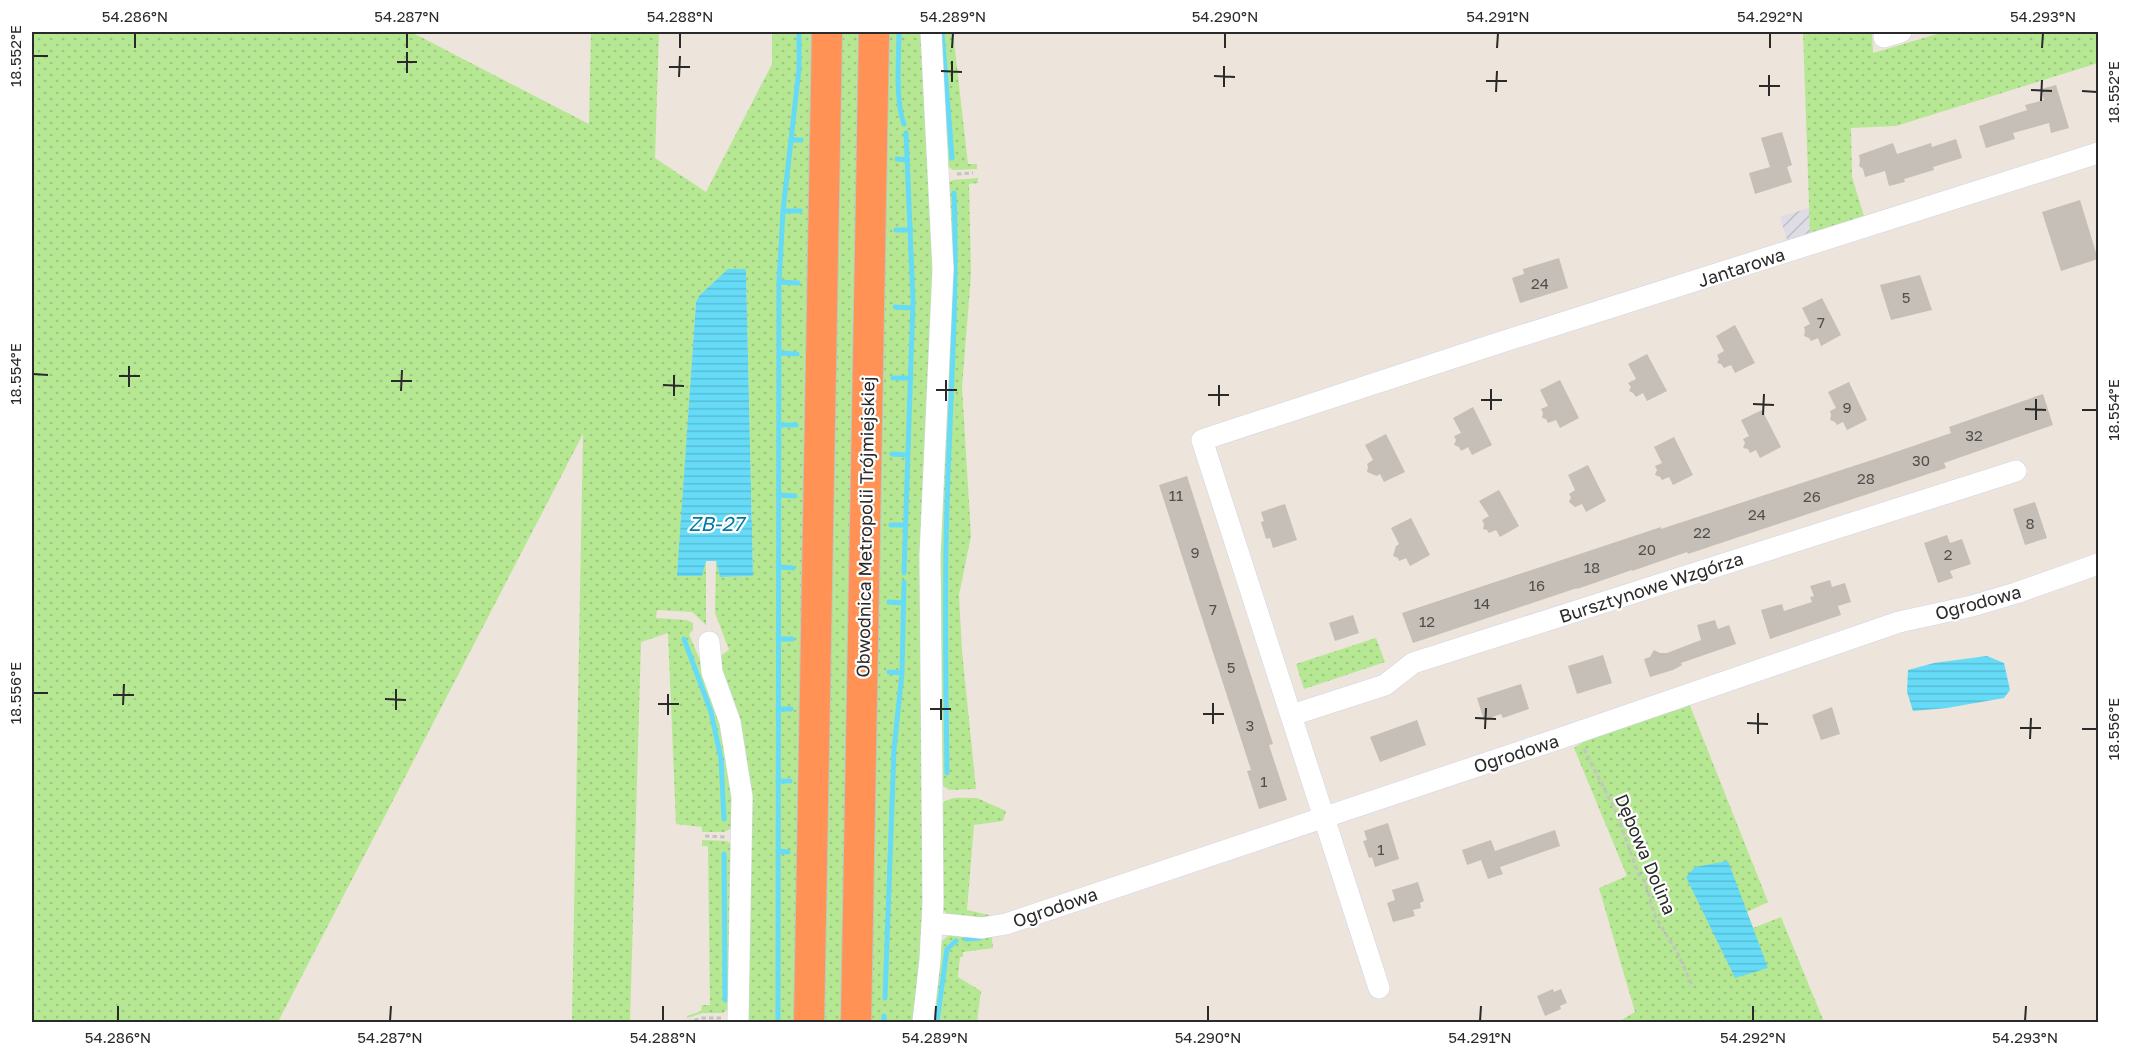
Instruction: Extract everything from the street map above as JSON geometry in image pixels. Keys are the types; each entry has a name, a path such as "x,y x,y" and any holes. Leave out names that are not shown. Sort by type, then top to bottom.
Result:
{"highway":[{"path":"809,1023 827,32"},
{"name":"Obwodnica Metropolii Trójmiejskiej","path":"856,1023 874,32"}],"street":[{"path":"923,1023 933,923 930,555 943,269 931,32"},
{"name":"Jantarowa","path":"1292,715 1202,440 2098,153"},
{"name":"Bursztynowe Wzgórza","path":"1292,715 1385,685 1413,663 2016,471"},
{"name":"Ogrodowa","path":"933,923 982,928 1006,924 1899,622 1972,606 2098,564"},
{"path":"709,642 712,672 730,722 742,797 738,1023"},
{"path":"1292,715 1379,988"}],"path":[{"name":"Dębowa Dolina","path":"1570,735 1592,761 1616,812 1638,873 1645,882 1655,916 1677,952 1693,987"},
{"path":"687,1023 709,1018"}],"shaded area":[{"path":"1809,208 1810,233 1787,240 1780,217"}],"green space":[{"path":"32,32 411,32 589,124 591,32 659,32 655,158 706,192 772,64 772,32 812,32 794,1022 744,1022 747,816 717,667 720,656 729,650 715,613 716,561 721,577 753,576 746,272 696,302 685,465 706,561 706,625 692,612 657,610 656,618 687,620 693,623 693,630 689,634 714,694 732,770 732,828 724,832 702,832 702,827 676,824 668,633 641,642 630,1022 572,1022 583,434 278,1022 32,1022"},
{"path":"836,32 863,32 845,1022 818,1022"},
{"path":"888,32 924,32 936,250 927,882 916,1022 870,1022"},
{"path":"937,32 953,32 968,164 977,164 977,169 953,170 947,166"},
{"path":"1803,32 1872,32 1873,53 1944,32 2098,32 2098,63 1896,126 1851,128 1852,177 1864,216 1810,233"},
{"path":"978,178 978,183 969,184 971,275 962,387 971,536 959,595 962,651 976,789 949,790 942,785 937,577 947,184 953,180"},
{"path":"1376,638 1385,662 1304,689 1296,664"},
{"path":"1689,703 1768,902 1747,912 1753,928 1781,917 1824,1022 1618,1022 1635,1012 1599,888 1627,876 1574,748 1599,732"},
{"path":"977,798 1006,811 1003,821 974,825 967,910 989,915 990,923 947,915 941,906 940,806 947,800"},
{"path":"702,840 727,841 731,844 729,1009 723,1013 703,1013 687,1018 701,1011 702,1005 710,1005 708,846 702,846"},
{"path":"991,931 993,948 963,952 963,957 960,957 958,977 981,991 977,1022 929,1022 939,947 943,940 949,935"}],"water":[{"name":"ZB-27","path":"728,269 745,269 746,271 753,576 720,577 716,561 706,561 702,576 677,576 696,302 699,296"},
{"path":"1987,656 2004,663 2010,690 2004,698 1947,708 1913,711 1907,692 1908,670 1934,663"},
{"path":"1728,861 1768,968 1735,978 1686,877 1695,867"}],"building":[{"path":"2056,85 2069,128 2051,133 2049,123 2013,133 2015,139 1986,148 1979,126 2027,110 2025,105 2044,100 2041,89"},
{"path":"1782,132 1792,165 1787,167 1792,182 1755,194 1749,173 1770,167 1761,138"},
{"path":"1956,139 1962,158 1904,179 1905,182 1889,186 1885,171 1865,177 1863,169 1859,166 1859,155 1893,143 1897,154 1931,143 1932,147"},
{"path":"2080,200 2098,259 2061,271 2042,212"},
{"path":"1559,258 1568,288 1520,303 1512,278 1524,274 1523,269"},
{"path":"1920,275 1932,310 1891,320 1880,285"},
{"path":"1822,298 1841,335 1821,346 1818,338 1811,341 1804,336 1804,327 1810,324 1802,308"},
{"path":"1735,325 1755,363 1735,373 1731,365 1724,368 1717,363 1719,359 1717,355 1724,351 1716,336"},
{"path":"1647,354 1667,391 1647,401 1643,393 1636,397 1629,391 1631,387 1628,383 1636,379 1628,364"},
{"path":"1560,380 1579,418 1560,428 1556,420 1548,423 1542,418 1541,409 1548,406 1540,390"},
{"path":"1849,382 1867,420 1847,430 1843,422 1837,425 1830,420 1830,411 1836,408 1828,392"},
{"path":"2043,394 2053,425 1944,463 1946,468 1413,643 1402,613 1881,457 1951,433 1949,427"},
{"path":"1473,407 1492,445 1472,455 1468,447 1461,451 1454,445 1456,440 1454,436 1461,433 1453,418"},
{"path":"1762,410 1781,447 1760,458 1756,450 1750,453 1748,449 1743,448 1745,443 1743,439 1749,436 1741,420"},
{"path":"1386,434 1405,472 1384,482 1380,474 1377,476 1367,472 1367,464 1373,460 1365,445"},
{"path":"1674,437 1693,475 1673,485 1669,477 1662,480 1655,475 1657,470 1655,466 1662,463 1654,447"},
{"path":"1588,465 1606,501 1586,512 1582,504 1575,507 1569,502 1571,497 1569,494 1575,490 1568,475"},
{"path":"1187,476 1273,744 1269,745 1287,800 1259,809 1247,771 1251,770 1159,485"},
{"path":"1499,490 1519,526 1500,537 1496,530 1489,533 1483,529 1482,520 1489,516 1479,501"},
{"path":"2035,502 2047,538 2025,545 2013,509"},
{"path":"1285,504 1297,540 1273,548 1270,538 1266,539 1261,522 1264,521 1261,512"},
{"path":"1411,518 1430,555 1410,566 1406,558 1399,561 1393,556 1399,544 1391,528"},
{"path":"1947,535 1950,543 1962,539 1971,564 1950,571 1953,578 1938,583 1924,543"},
{"path":"1830,580 1832,587 1845,583 1851,602 1838,606 1841,615 1770,639 1761,610 1782,604 1784,611 1812,602 1810,597 1814,596 1810,586"},
{"path":"1353,615 1359,633 1335,641 1329,623"},
{"path":"1715,620 1718,629 1729,625 1736,644 1681,663 1682,665 1673,670 1650,677 1644,659 1650,657 1654,650 1667,653 1701,640 1697,625"},
{"path":"1603,655 1612,683 1577,694 1568,666"},
{"path":"1521,684 1529,709 1503,718 1501,714 1484,720 1477,698"},
{"path":"1832,707 1840,734 1821,740 1812,715"},
{"path":"1417,720 1426,745 1380,762 1370,737"},
{"path":"1388,823 1399,859 1375,867 1363,841 1367,840 1364,831"},
{"path":"1555,830 1560,846 1500,867 1503,874 1488,879 1481,860 1467,865 1462,850 1491,840 1495,851"},
{"path":"1418,882 1424,901 1420,903 1421,908 1413,910 1415,916 1393,922 1387,903 1395,900 1392,890"},
{"path":"1553,989 1554,992 1561,989 1567,1003 1560,1006 1561,1009 1545,1016 1537,996"}],"waterway":[{"path":"778,1022 779,282 783,211 799,69 799,32"},
{"path":"899,32 898,92 904,124"},
{"path":"942,32 952,158"},
{"path":"904,573 913,300 906,133"},
{"path":"791,140 801,140"},
{"path":"897,159 908,160"},
{"path":"947,773 946,573 954,310 954,193"},
{"path":"783,211 800,211"},
{"path":"896,230 911,230"},
{"path":"779,282 798,283"},
{"path":"895,307 913,308"},
{"path":"779,353 797,354"},
{"path":"893,378 911,378"},
{"path":"779,425 796,425"},
{"path":"892,454 908,455"},
{"path":"778,495 795,496"},
{"path":"891,525 906,525"},
{"path":"778,567 793,568"},
{"path":"885,998 894,749 902,673 904,582"},
{"path":"889,602 904,603"},
{"path":"684,639 711,712 721,759 724,819"},
{"path":"778,639 792,639"},
{"path":"889,672 902,673"},
{"path":"778,709 791,709"},
{"path":"778,781 790,781"},
{"path":"778,851 788,852"},
{"path":"724,854 725,1000"},
{"path":"966,939 980,938"},
{"path":"937,1022 947,949 956,941"},
{"path":"884,1016 884,1022"}]}
